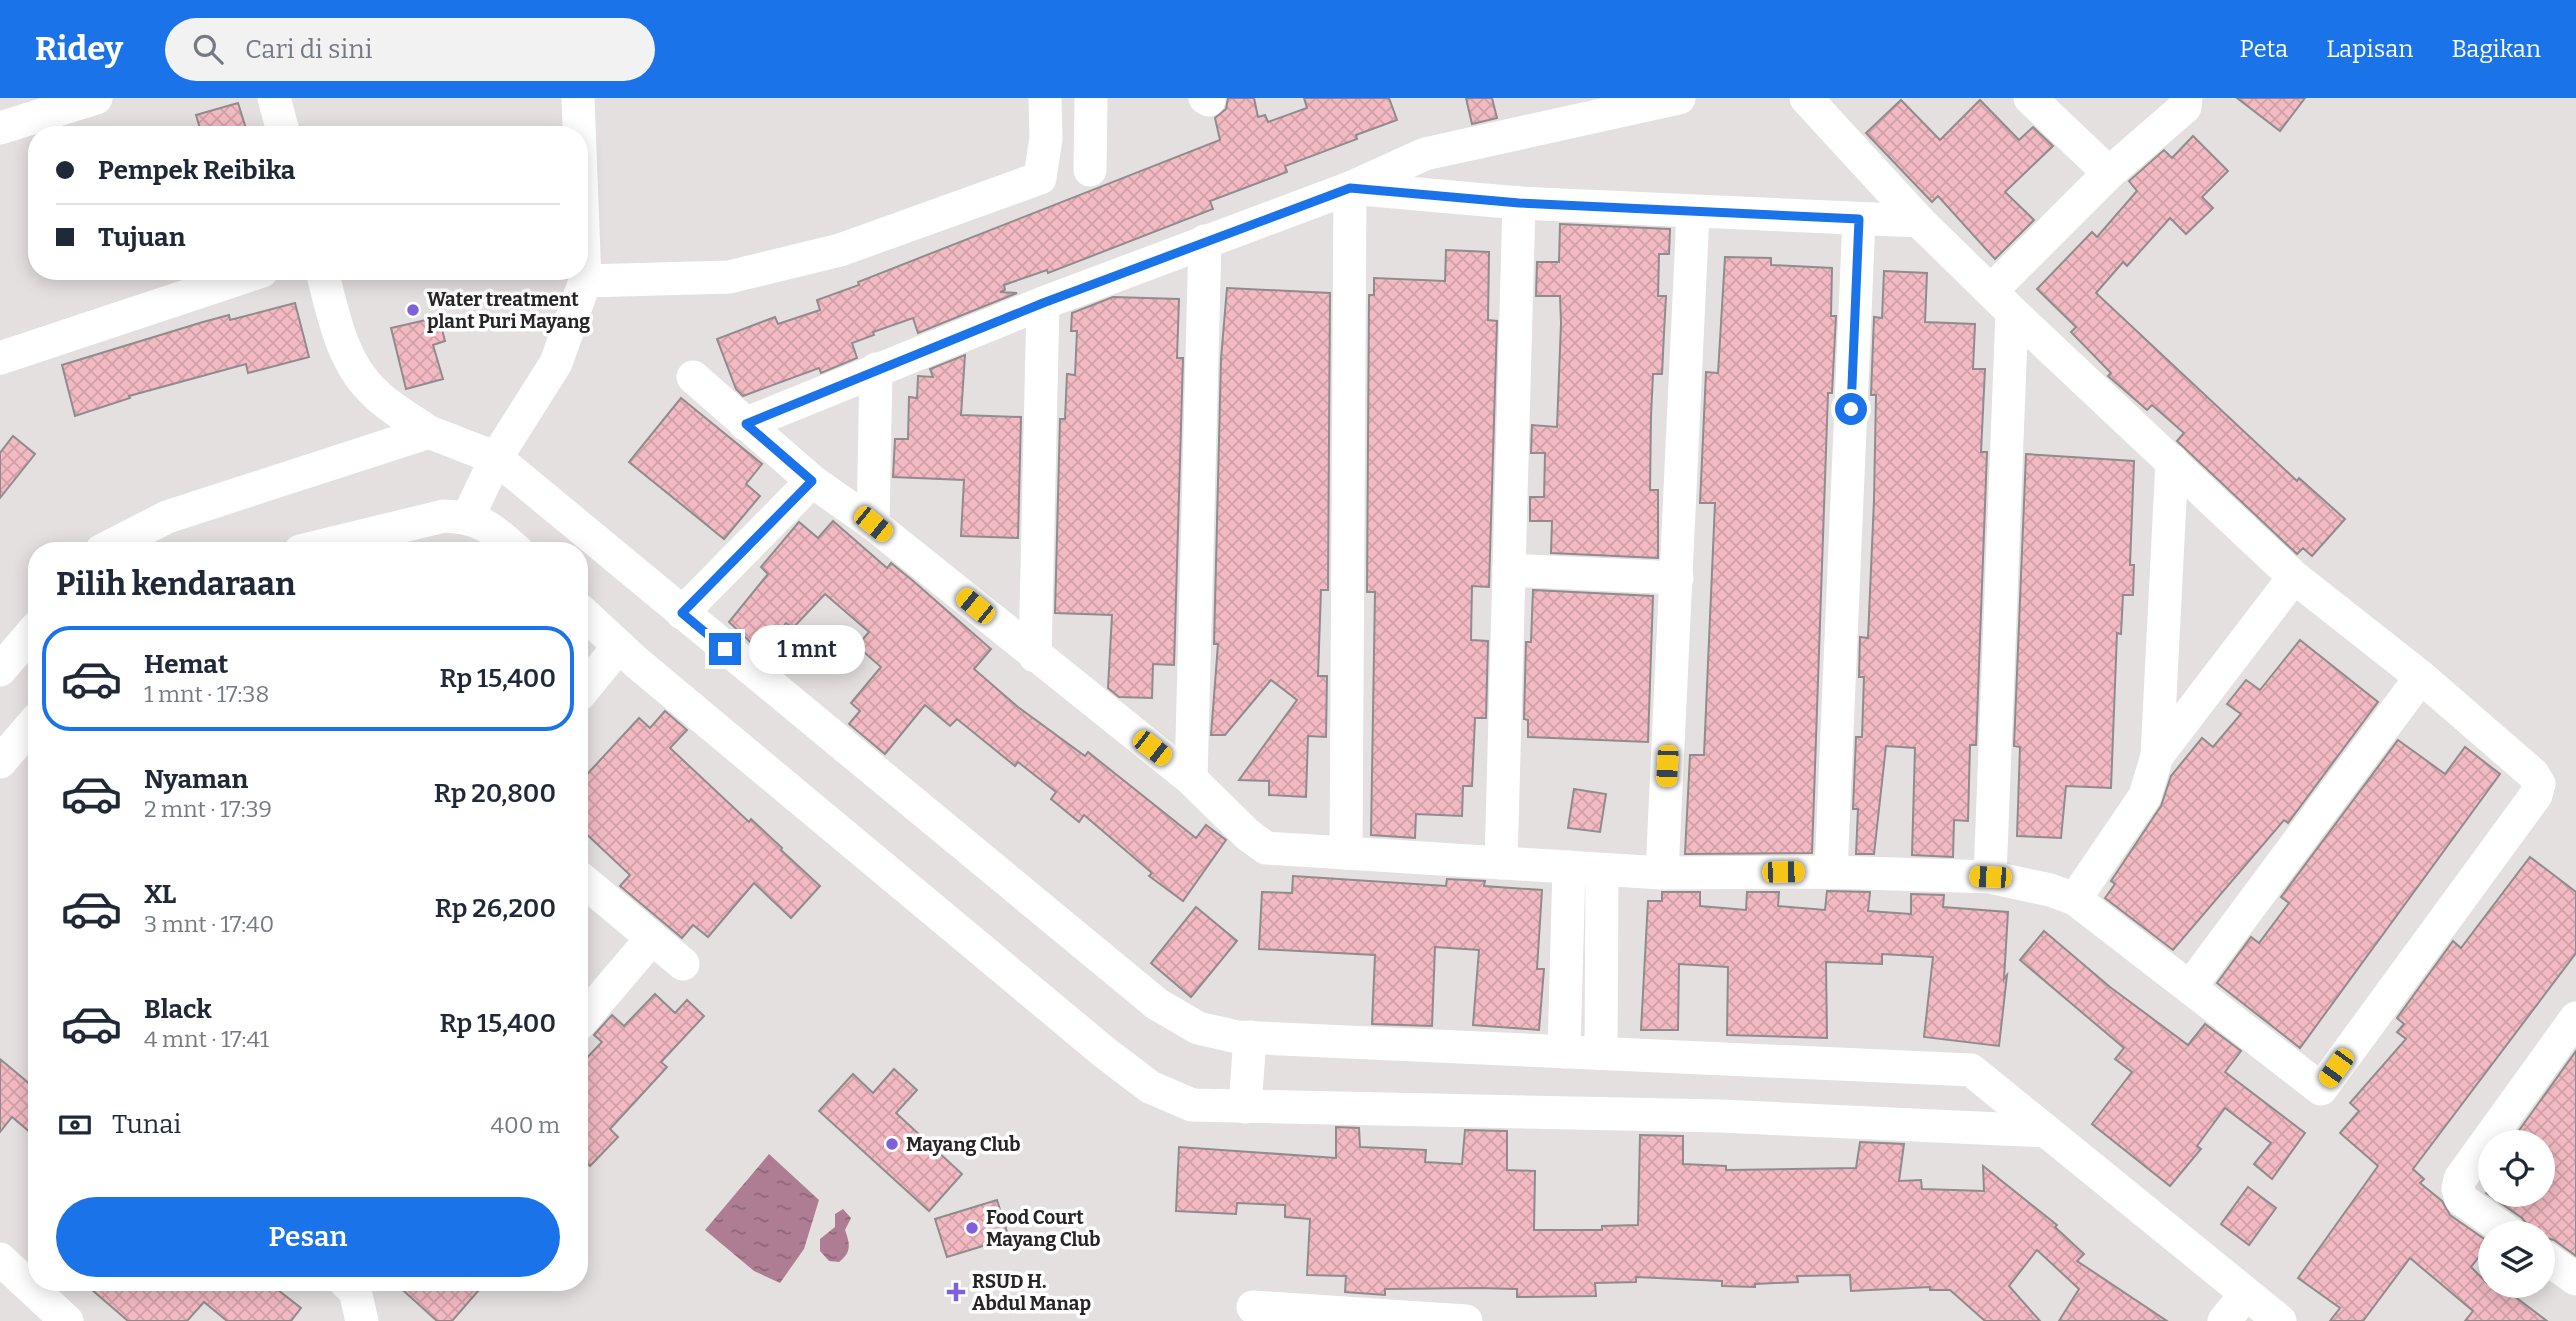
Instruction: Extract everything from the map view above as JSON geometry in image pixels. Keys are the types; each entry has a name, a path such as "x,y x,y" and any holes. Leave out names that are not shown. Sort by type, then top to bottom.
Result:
{"street":[{"path":"0,128 96,98"},
{"path":"274,98 282,126"},
{"path":"578,98 579,126"},
{"path":"468,517 496,458 556,363 586,281 729,276 840,250 1041,177 1046,138 1045,98"},
{"path":"1090,170 1091,98"},
{"path":"746,424 1043,303 1350,188 1425,154 1679,98"},
{"path":"693,377 812,481 873,524 1191,779 1248,835 1266,848 1662,873 1831,872 1990,877 2050,890 2075,899 2320,1089 2536,795 2539,784 2533,774 2421,677 2294,577 1919,221 1806,98"},
{"path":"2030,98 2109,173"},
{"path":"1990,877 2001,301 2109,173 2185,107 2186,98"},
{"path":"1350,188 1519,203 1693,213 1919,221"},
{"path":"1346,853 1350,188"},
{"path":"1501,863 1519,203"},
{"path":"1662,873 1678,578 1693,213"},
{"path":"1831,872 1859,219"},
{"path":"1191,779 1205,241"},
{"path":"0,358 234,280"},
{"path":"324,280 341,341 359,376 377,396 429,432 496,458 1157,1004 1198,1028 1250,1037 1971,1070 2280,1321"},
{"path":"1035,656 1043,303"},
{"path":"873,524 876,369"},
{"path":"118,542 167,517 429,432"},
{"path":"2075,899 2145,796 2157,756 2172,461"},
{"path":"682,613 812,481"},
{"path":"337,542 444,516 468,517 494,530 507,542"},
{"path":"1509,569 1678,578"},
{"path":"2157,756 2294,577"},
{"path":"588,617 1023,986 1150,1087 1192,1105 1734,1116 2046,1131"},
{"path":"0,670 28,637"},
{"path":"588,684 619,646"},
{"path":"2190,987 2421,677"},
{"path":"0,762 28,729"},
{"path":"1564,1052 1570,867"},
{"path":"1601,1053 1602,870"},
{"path":"588,884 683,964"},
{"path":"588,1013 652,937"},
{"path":"2492,1221 2461,1199 2458,1189 2460,1179 2576,1018"},
{"path":"1245,1107 1250,1037"},
{"path":"0,1259 34,1310 67,1321"},
{"path":"2555,1264 2576,1279"},
{"path":"2224,1321 2245,1295"},
{"path":"1253,1307 1457,1321"}],"water":[{"path":"769,1154 819,1200 804,1249 780,1283 754,1271 705,1230"},
{"path":"843,1209 851,1218 845,1230 848,1251 839,1262 829,1261 820,1251 820,1239 835,1227 835,1214"}],"building":[{"path":"1228,98 1254,98 1258,117 1265,115 1268,122 1307,108 1304,98 1389,98 1397,120 1356,135 1357,139 1285,166 1287,172 1210,201 1213,209 1048,273 1047,270 1004,285 1005,290 1000,292 1017,293 918,333 913,318 873,332 874,335 852,343 857,358 821,373 819,368 743,396 736,389 717,339 775,317 778,324 820,310 817,300 859,285 858,282 1220,140 1215,118 1226,109"},
{"path":"1466,98 1492,98 1497,118 1472,124"},
{"path":"2237,98 2305,98 2280,131"},
{"path":"1901,100 1940,140 1980,100 2019,140 2033,127 2053,146 2005,192 2034,220 1995,259 1938,196 1932,202 1866,133"},
{"path":"238,103 245,126 199,126 196,115"},
{"path":"2193,136 2228,171 2202,197 2213,208 2186,234 2170,218 2127,266 2123,262 2096,293 2297,481 2299,478 2345,519 2312,556 2303,548 2297,554 2177,441 2184,433 2152,405 2147,410 2108,376 2111,373 2071,332 2076,327 2037,289 2092,232 2097,237 2137,191 2129,181 2164,150 2172,158"},
{"path":"1560,224 1670,229 1669,254 1659,254 1658,296 1666,296 1662,374 1653,374 1651,416 1650,490 1658,490 1658,558 1551,553 1552,521 1530,521 1530,497 1544,497 1545,453 1531,453 1532,425 1557,427 1561,323 1560,296 1536,296 1537,262 1559,262"},
{"path":"1446,250 1489,252 1488,320 1497,321 1489,587 1472,586 1471,640 1488,641 1486,718 1475,718 1472,786 1463,786 1462,816 1416,814 1415,838 1371,835 1375,592 1367,592 1369,295 1374,295 1374,278 1445,281"},
{"path":"1725,257 1771,258 1771,265 1832,268 1831,316 1836,316 1832,393 1828,393 1812,853 1685,854 1690,755 1704,755 1715,503 1700,503 1706,372 1718,373"},
{"path":"1884,271 1927,273 1925,322 1975,324 1973,369 1985,369 1981,452 1987,452 1976,745 1970,745 1968,821 1954,820 1953,857 1912,855 1915,748 1886,746 1874,854 1856,854 1858,809 1853,809 1856,737 1862,737 1864,677 1859,677 1860,637 1868,638 1874,500 1876,395 1871,395 1874,317 1882,318"},
{"path":"1227,288 1330,293 1328,590 1321,590 1318,676 1327,676 1326,737 1308,736 1306,797 1269,795 1269,781 1239,780 1297,700 1271,680 1225,735 1211,735 1218,644 1214,644 1221,359"},
{"path":"1113,297 1179,299 1177,358 1183,358 1174,665 1153,664 1152,698 1119,697 1108,688 1112,615 1055,613 1060,419 1065,419 1067,374 1075,375 1077,331 1071,331 1072,313"},
{"path":"295,303 309,357 248,373 246,364 129,396 130,398 75,416 62,365 229,315 230,320"},
{"path":"439,317 445,341 433,345 443,379 406,389 391,328"},
{"path":"965,355 961,415 1021,417 1018,538 961,536 964,480 893,477 895,439 908,439 909,397 917,398 918,376 933,377 930,369"},
{"path":"681,398 762,464 746,484 760,496 724,539 629,462"},
{"path":"13,436 35,454 0,498 0,453"},
{"path":"2026,454 2134,461 2130,565 2134,565 2133,595 2123,595 2121,634 2117,633 2111,788 2066,786 2061,838 2017,836 2020,747 2014,746"},
{"path":"833,521 887,568 891,563 912,580 991,649 974,669 1018,707 1085,756 1088,752 1196,838 1206,825 1226,840 1183,901 1149,876 1152,873 1084,815 1079,822 1051,799 1056,792 1018,762 1015,766 957,719 950,726 925,705 885,754 849,724 860,711 851,703 881,667 857,646 869,632 825,594 793,628 786,623 762,653 729,622 768,574 761,567 799,522 818,538"},
{"path":"1533,590 1653,596 1648,742 1528,737 1528,720 1524,719 1526,642 1531,642"},
{"path":"2300,640 2378,702 2288,823 2284,820 2173,950 2105,898 2115,884 2111,881 2161,806 2171,776 2202,738 2213,747 2241,714 2227,704 2246,680 2260,690"},
{"path":"665,711 687,730 670,748 749,822 751,819 820,886 791,918 754,883 708,937 693,925 682,938 620,886 630,875 588,835 588,773 639,718 650,728"},
{"path":"2398,740 2445,774 2465,747 2500,774 2300,1048 2217,983 2251,937 2259,943 2289,903 2281,897"},
{"path":"1574,789 1606,794 1600,832 1568,828"},
{"path":"2530,857 2576,892 2576,953 2413,1169 2424,1179 2420,1183 2442,1201 2450,1215 2478,1235 2478,1258 2471,1267 2478,1274 2478,1298 2517,1298 2547,1321 2465,1321 2473,1311 2410,1258 2363,1321 2330,1321 2340,1308 2298,1278 2378,1166 2340,1133 2359,1111 2350,1103 2406,1039 2397,1032 2404,1024 2397,1018 2453,941 2461,948"},
{"path":"1293,876 1446,886 1447,879 1485,881 1484,886 1542,890 1537,969 1544,969 1539,1030 1473,1025 1479,950 1435,947 1432,1026 1372,1024 1375,955 1259,949 1262,892 1292,893"},
{"path":"1827,891 1870,892 1868,911 1911,914 1911,894 1944,895 1943,907 2008,912 2004,979 2007,975 1999,1046 1924,1037 1933,957 1882,954 1882,964 1826,962 1827,1038 1727,1035 1728,967 1679,964 1678,1030 1641,1030 1648,901 1662,901 1662,892 1700,892 1700,906 1746,910 1747,892 1779,892 1778,906 1825,910"},
{"path":"1196,907 1237,941 1191,997 1151,963"},
{"path":"2044,931 2110,987 2188,1045 2205,1024 2241,1051 2225,1072 2305,1133 2272,1179 2254,1164 2271,1143 2225,1108 2197,1146 2201,1149 2170,1186 2092,1124 2132,1072 2115,1059 2124,1048 2020,960"},
{"path":"655,994 675,1013 687,1000 704,1016 661,1062 667,1067 610,1129 618,1137 590,1166 588,1057 602,1042 594,1035 612,1015 624,1026"},
{"path":"2576,1051 2576,1256 2555,1241 2555,1221 2524,1221 2506,1207 2555,1207 2555,1130 2519,1130"},
{"path":"0,1059 28,1082 28,1130 12,1117 0,1132"},
{"name":"Mayang Club","path":"894,1069 917,1090 896,1113 962,1174 929,1211 819,1111 853,1074 873,1093"},
{"path":"1336,1127 1359,1128 1360,1147 1426,1150 1425,1162 1462,1164 1465,1130 1507,1131 1507,1170 1535,1171 1534,1230 1602,1230 1602,1226 1638,1225 1640,1135 1683,1136 1683,1164 1726,1166 1726,1170 1856,1168 1860,1142 1904,1144 1899,1181 1921,1180 1922,1189 1984,1191 1983,1166 2057,1225 2055,1227 2084,1254 2077,1261 2167,1321 2059,1321 2079,1289 2037,1250 2009,1286 2040,1321 1985,1321 1950,1290 1930,1290 1930,1287 1851,1291 1850,1275 1797,1276 1798,1282 1755,1284 1755,1287 1722,1286 1722,1281 1636,1277 1636,1282 1595,1283 1596,1296 1517,1297 1517,1289 1479,1288 1385,1289 1385,1295 1345,1292 1346,1276 1307,1275 1310,1219 1285,1217 1285,1205 1237,1203 1236,1214 1176,1211 1179,1147 1336,1158"},
{"path":"2248,1187 2276,1208 2249,1245 2221,1224"},
{"name":"Food Court Mayang Club","path":"997,1200 1009,1238 947,1257 935,1219"},
{"path":"93,1291 279,1291 301,1308 291,1321 227,1321 204,1302 187,1321 128,1321"},
{"path":"404,1291 478,1291 452,1321 437,1321"}],"place":[{"name":"Water treatment plant Puri Mayang","path":"413,310"},
{"name":"Mayang Club","path":"892,1144"},
{"name":"Food Court Mayang Club","path":"972,1228"},
{"name":"RSUD H. Abdul Manap","path":"956,1292"}],"route":[{"path":"725,649 682,613 812,481 746,424 1043,303 1350,188 1519,203 1859,219 1851,409"}]}
